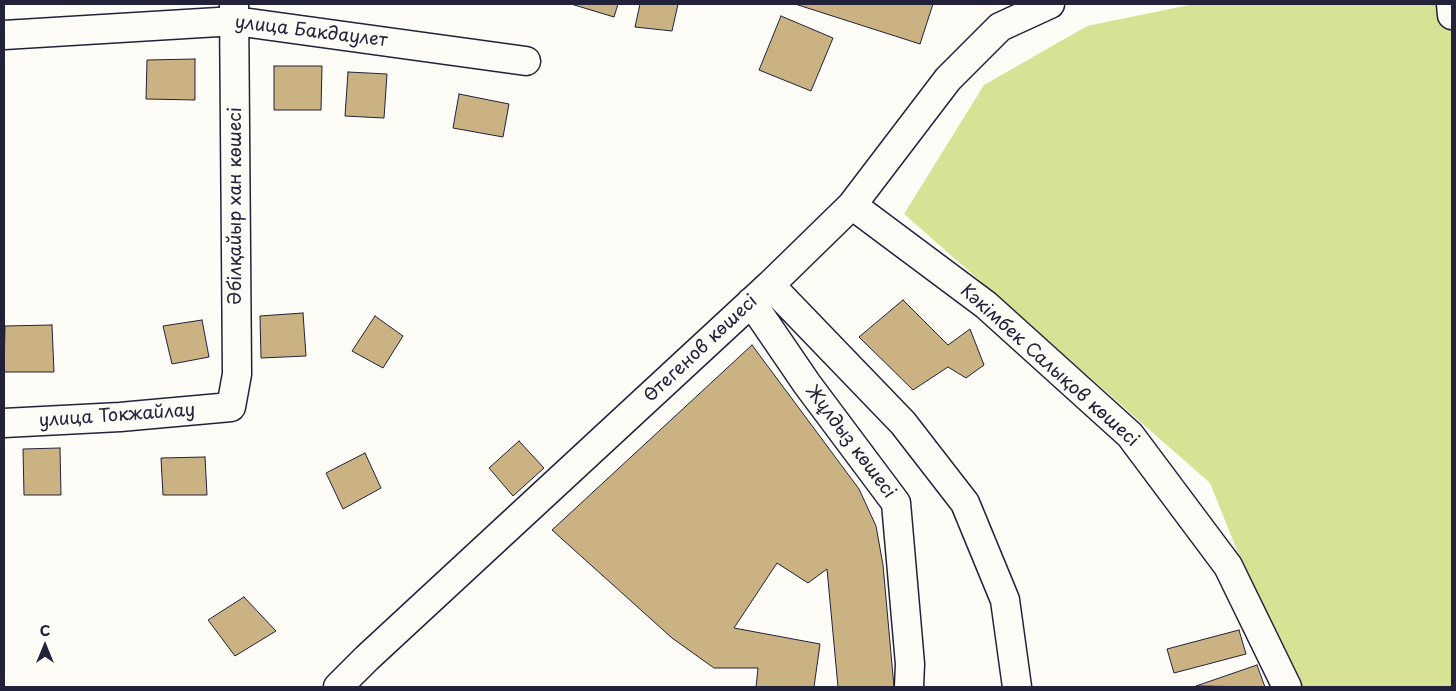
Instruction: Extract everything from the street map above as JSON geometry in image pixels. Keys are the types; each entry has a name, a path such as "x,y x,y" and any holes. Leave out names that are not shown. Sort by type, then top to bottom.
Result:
{"street":[{"name":"Өтегенов көшесі","path":"338,687 374,651 761,294 852,205 948,79 1000,27 1050,4"},
{"path":"1451,4 1452,14"},
{"name":"улица Бакдаулет","path":"4,36 235,12 526,61"},
{"name":"Әбілқайыр хан көшесі","path":"231,407 237,374 235,12"},
{"name":"Кәкімбек Салықов көшесі","path":"852,205 986,305 1130,435 1228,566 1287,687"},
{"path":"761,294 903,424 965,503 1005,600 1018,687"},
{"name":"Жұлдыз көшесі","path":"761,294 807,384 896,503 910,664 909,687"},
{"name":"улица Токжайлау","path":"4,423 120,417 231,407"}],"green space":[{"path":"1194,4 1452,4 1452,687 1292,687 1210,483 904,214 984,85 1087,26"}],"building":[{"path":"571,4 618,4 614,17"},
{"path":"640,4 678,4 672,31 635,27"},
{"path":"795,4 933,4 920,44"},
{"path":"781,16 833,38 811,91 759,70"},
{"path":"195,59 195,100 146,99 147,60"},
{"path":"274,66 322,66 321,110 274,110"},
{"path":"348,72 387,74 384,118 345,116"},
{"path":"459,94 509,104 503,137 453,128"},
{"path":"903,300 948,345 970,329 984,365 966,378 948,367 913,390 859,337"},
{"path":"303,313 306,356 261,358 260,316"},
{"path":"375,316 403,336 383,368 352,351"},
{"path":"202,320 209,357 172,364 163,326"},
{"path":"52,325 54,372 4,372 5,326"},
{"path":"752,345 859,489 876,526 883,565 894,687 838,687 827,569 808,583 777,563 734,628 820,644 814,687 756,687 758,668 714,668 672,638 552,530"},
{"path":"519,441 544,468 513,496 489,468"},
{"path":"60,448 61,495 24,495 23,449"},
{"path":"365,453 381,488 343,509 326,473"},
{"path":"205,457 207,495 163,495 161,458"},
{"path":"244,597 276,631 235,656 208,620"},
{"path":"1239,630 1246,654 1174,673 1167,649"},
{"path":"1257,665 1265,687 1196,686"}]}
